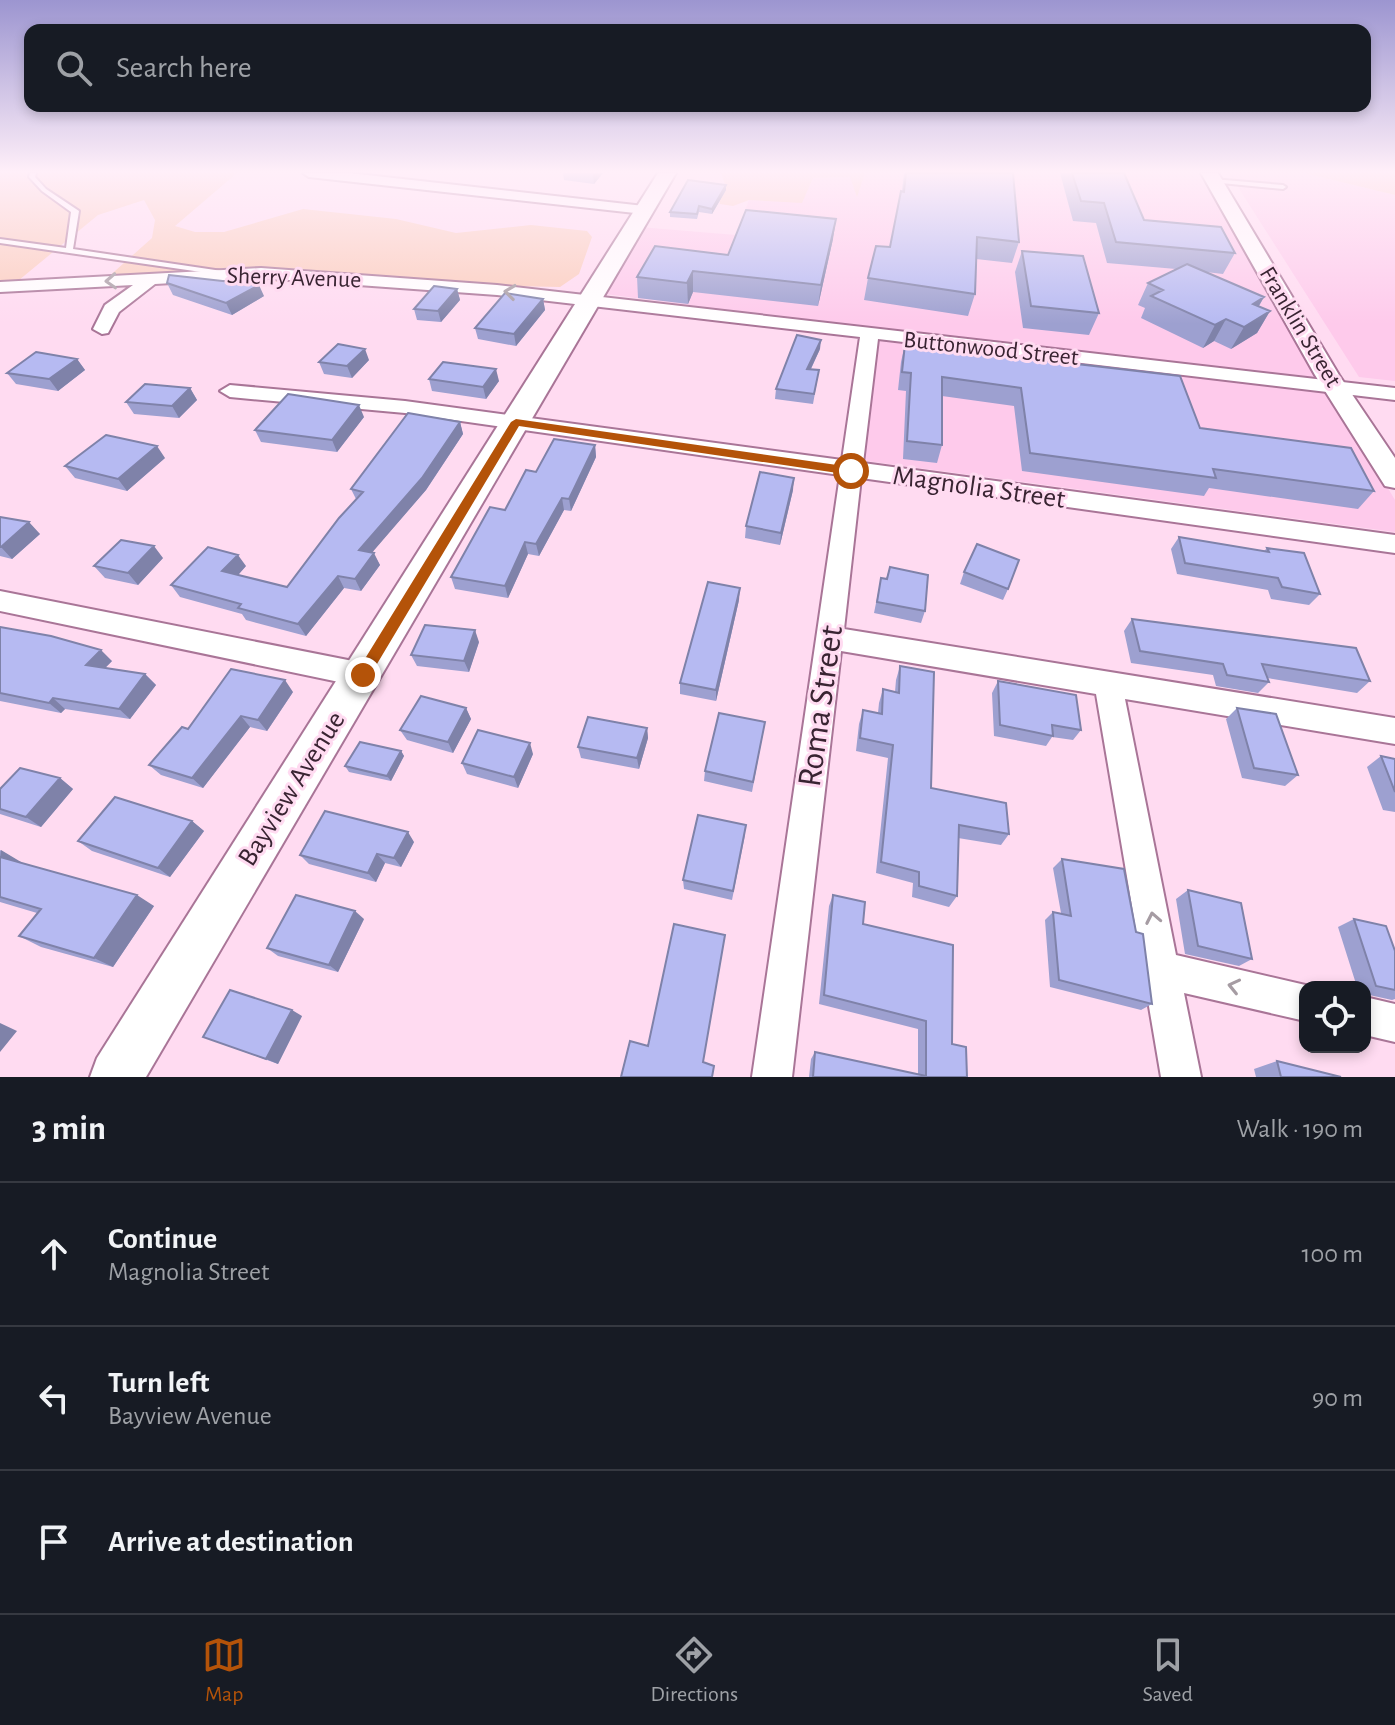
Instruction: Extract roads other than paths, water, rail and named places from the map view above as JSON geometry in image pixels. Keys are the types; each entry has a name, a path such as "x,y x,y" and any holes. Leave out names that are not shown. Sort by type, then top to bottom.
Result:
{"main road":[{"name":"Bayview Avenue","path":"116,1077 636,223"}],"street":[{"name":"Franklin Street","path":"1239,223 1395,479"},
{"name":"Sherry Avenue","path":"0,287 237,275 305,275 587,301"},
{"path":"102,329 111,309 151,279"},
{"name":"Buttonwood Street","path":"587,301 1395,394"},
{"name":"Roma Street","path":"772,1077 869,335"},
{"name":"Magnolia Street","path":"230,391 405,407 1395,544"},
{"path":"0,601 363,675"},
{"path":"831,638 1395,731"},
{"path":"1108,682 1181,1077"},
{"path":"1163,970 1299,1001"},
{"path":"1371,1017 1395,1023"}],"lane":[{"path":"69,252 73,223"},
{"path":"0,241 237,275"}]}
